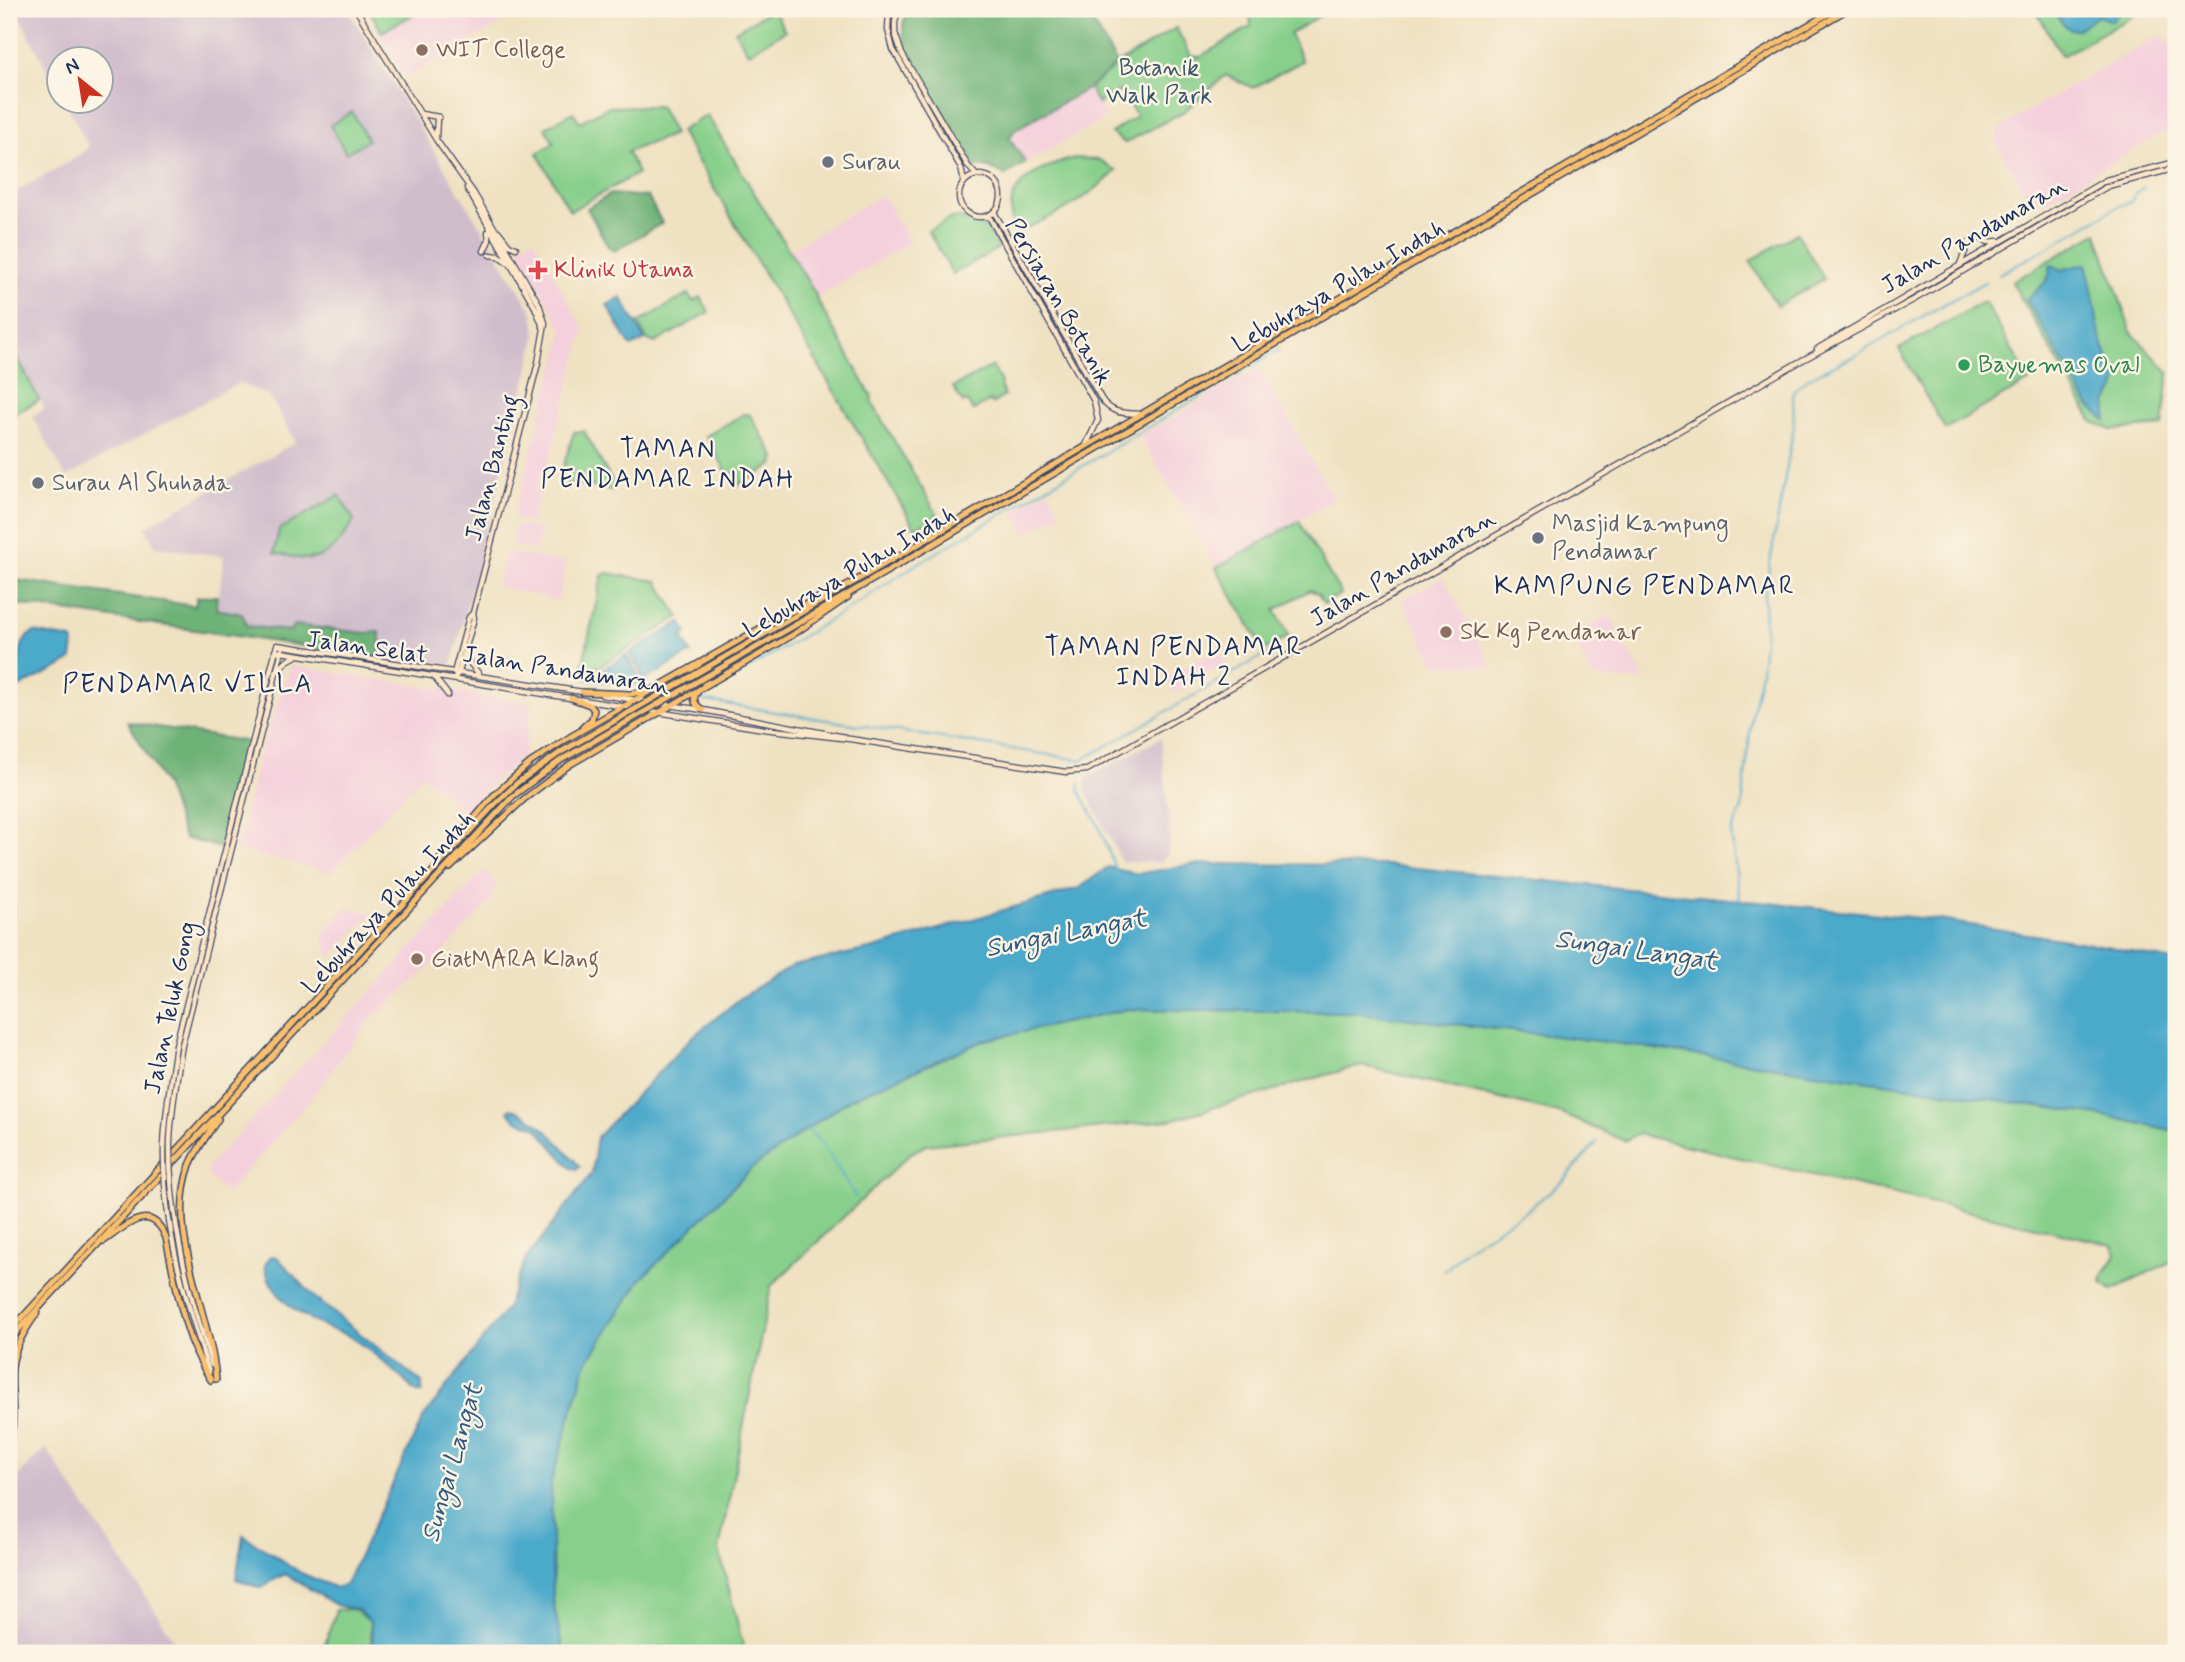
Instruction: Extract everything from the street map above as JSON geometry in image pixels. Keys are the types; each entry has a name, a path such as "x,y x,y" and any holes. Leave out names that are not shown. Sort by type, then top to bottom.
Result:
{"main road":[{"name":"Jalan Banting","path":"356,9 437,141 473,192 537,312 544,331"},
{"path":"889,9 888,30 893,49 961,168 964,182"},
{"path":"899,9 895,33 902,54 968,166 976,175"},
{"name":"Lebuhraya Pulau Indah","path":"9,1332 234,1084 517,783 561,752 1836,9"},
{"name":"Lebuhraya Pulau Indah","path":"9,1340 429,888 472,838 513,796 561,760 1848,9"},
{"path":"420,114 438,118 437,141"},
{"name":"Jalan Pandamaran","path":"1799,362 1960,264 2106,180 2176,162"},
{"name":"Jalan Pandamaran","path":"454,678 764,729 1066,772 1087,770 1799,362 1915,299 2108,186 2176,168"},
{"path":"976,175 989,177 1000,188 1001,201 991,214 976,217 962,207 959,192 964,182 976,175"},
{"path":"991,214 1102,400 1117,412 1141,414"},
{"name":"Persiaran Botanik","path":"991,214 1094,401 1098,420 1086,446"},
{"name":"Jalan Banting","path":"454,678 474,618 473,613 544,331 544,317 539,304 490,227"},
{"path":"490,227 509,246 516,248"},
{"path":"484,251 489,240 490,227"},
{"path":"1976,236 1988,242 1999,241"},
{"path":"1960,264 1966,255 1969,242"},
{"path":"490,255 499,256 510,265"},
{"path":"411,897 464,828 510,778 530,763 570,737 782,616 860,579"},
{"path":"429,888 548,779 820,617 858,588"},
{"name":"Jalan Banting","path":"456,672 469,617 473,613"},
{"name":"Jalan Pandamaran","path":"279,649 456,672 702,710 836,734 849,739"},
{"name":"Jalan Selat","path":"279,649 298,655 454,678"},
{"name":"Jalan Teluk Gong","path":"179,1045 276,673 279,649"},
{"name":"Jalan Teluk Gong","path":"213,1379 179,1268 164,1168 166,1119 179,1045 279,649"},
{"path":"465,651 470,663 481,676"},
{"path":"276,673 286,662 298,655"},
{"path":"708,659 695,669 695,676 706,683 718,678"},
{"path":"582,692 639,693 684,672"},
{"path":"432,675 449,695"},
{"path":"659,712 664,684"},
{"path":"700,688 694,699 702,710"},
{"path":"570,737 592,719 594,713 590,705 571,698"},
{"path":"629,730 635,701"},
{"path":"9,863 14,911 9,957"},
{"path":"213,1379 187,1242 183,1194 190,1167 201,1143 230,1102"},
{"path":"94,1247 129,1221 146,1219 160,1227 166,1238 187,1325 204,1369 213,1379"},
{"path":"9,1444 13,1421 12,1368 15,1354 20,1339 48,1296"}],"shaded area":[{"path":"20,9 347,9 533,313 536,333 533,351 452,664 379,657 214,633 224,556 156,547 145,527 296,442 269,396 239,383 66,477 32,416 45,409 13,349 9,351 9,195 72,160 89,147 72,116 116,116 116,46 46,46 46,67 19,16"},
{"name":"WIT College","path":"366,9 493,9 501,23 406,78"},
{"path":"2158,36 2165,37 2176,56 2176,125 2044,202 2026,194 1995,141 2000,128"},
{"path":"1089,88 1106,117 1026,163 1008,137 1016,129"},
{"path":"882,195 910,242 816,298 788,251"},
{"path":"534,239 584,330 532,522 513,518 564,332 518,248"},
{"path":"1258,368 1334,499 1216,568 1140,436"},
{"path":"1048,491 1061,514 1026,534 1013,511"},
{"path":"516,524 541,529 536,550 511,545"},
{"path":"505,552 566,563 558,600 497,586"},
{"name":"SK Kg Pendamar","path":"1443,577 1493,669 1435,664 1402,600"},
{"path":"1609,615 1645,681 1594,678 1570,636"},
{"path":"1218,649 1225,664 1174,693 1165,679"},
{"path":"291,666 532,703 524,755 492,783 466,813 423,775 331,873 236,850 261,748"},
{"path":"1161,738 1168,833 1172,841 1168,844 1168,853 1161,862 1122,862 1085,789 1086,778"},
{"path":"483,871 497,883 489,903 432,965 371,1019 308,1102 227,1193 210,1178 207,1168"},
{"path":"346,908 372,913 331,957 323,937 324,932"},
{"path":"46,1448 183,1653 9,1653 9,1485"}],"green space":[{"path":"369,9 423,9 382,32"},
{"path":"773,9 785,31 748,53 735,31"},
{"path":"908,9 1085,9 1117,64 1089,88 1016,129 1009,138 1026,163 1005,175 986,167 975,167 904,45 903,24"},
{"name":"Botanik Walk Park","path":"1261,9 1331,9 1290,34 1302,61 1253,88 1226,75 1185,111 1125,143 1111,133 1137,116 1119,91 1098,104 1089,88 1117,64 1176,28 1191,56 1200,57 1251,26 1250,15"},
{"path":"2035,9 2145,9 2062,56"},
{"path":"657,106 674,134 627,152 638,173 570,211 537,153 554,143 545,128 573,112 580,122 608,107"},
{"path":"352,112 368,140 346,153 330,125"},
{"path":"707,115 816,295 872,397 871,401 938,516 915,528 680,131"},
{"path":"1075,158 1100,160 1116,171 1069,207 1015,234 1011,217 1016,191 1034,174"},
{"path":"611,194 648,197 662,223 614,251 609,248 587,208"},
{"path":"951,218 960,218 987,227 999,248 953,274 928,231"},
{"path":"1797,233 1824,279 1777,306 1750,261"},
{"path":"2097,233 2131,332 2169,372 2163,426 2112,430 2093,422 2012,282"},
{"path":"688,294 693,301 701,297 709,312 655,343 647,340 638,323"},
{"name":"Bayuemas Oval","path":"1984,301 2030,381 1945,429 1899,349"},
{"path":"13,349 39,400 9,417 9,351"},
{"path":"992,366 1005,395 992,404 990,401 973,411 967,401 963,403 953,387"},
{"path":"744,414 750,415 775,457 773,465 735,487 706,436"},
{"path":"584,431 614,485 612,490 564,482 560,477 574,432"},
{"path":"339,495 354,520 336,546 323,555 308,559 274,553 279,530"},
{"path":"1299,521 1341,594 1324,604 1318,594 1310,590 1275,610 1289,636 1264,650 1216,568"},
{"path":"607,573 657,581 679,617 588,673 581,672 602,576"},
{"path":"9,579 195,606 197,597 217,596 216,609 242,614 247,626 290,631 294,625 365,633 380,632 379,657 9,603"},
{"path":"128,722 249,742 221,848 184,838 165,785"},
{"path":"1128,1009 1352,1012 1615,1043 2105,1116 2176,1131 2176,1259 2112,1290 2103,1284 2101,1279 2116,1255 2113,1245 1637,1134 1625,1141 1559,1113 1364,1066 1171,1120 926,1145 911,1153 771,1286 719,1550 745,1653 563,1653 553,1600 551,1482 586,1364 640,1280 752,1168 850,1099 985,1040"},
{"path":"354,1609 370,1622 372,1653 322,1653 336,1610"}],"water":[{"path":"2054,9 2122,9 2112,21 2098,16 2077,30 2071,30 2062,23"},
{"path":"2086,264 2100,336 2119,375 2107,403 2107,421 2089,406 2026,299 2046,281 2050,266 2061,270"},
{"path":"621,297 645,340 631,347 607,305"},
{"path":"681,622 687,633 682,637 691,653 645,680 629,653"},
{"path":"34,632 71,639 74,644 72,659 9,692 9,684 16,671 21,649 28,636"},
{"path":"626,655 642,681 634,686 586,679"},
{"name":"Sungai Langat","path":"1194,864 1387,865 1939,920 2111,947 2176,962 2176,1131 2105,1116 1615,1043 1352,1012 1128,1009 985,1040 850,1099 752,1168 640,1280 586,1364 551,1482 553,1600 563,1653 372,1653 370,1622 358,1610 336,1605 285,1574 260,1588 236,1579 243,1535 301,1573 336,1588 346,1584 423,1418 506,1309 525,1260 592,1173 597,1137 691,1038 742,997 793,966 874,948 1079,888 1108,867 1136,874"},
{"path":"511,1108 541,1126 580,1167 571,1168 536,1127 516,1120 508,1111"},
{"path":"271,1256 277,1257 314,1297 422,1383 422,1393 417,1392 358,1342 313,1321 286,1302 272,1285 268,1275 265,1265"}],"waterway":[{"path":"1999,274 2132,201 2134,195 2144,187"},
{"path":"1740,902 1731,833 1742,809 1752,713 1761,672 1765,629 1764,597 1794,426 1793,391 1816,374 1858,354 1985,282"},
{"path":"1268,653 1082,760 700,700 912,567 1279,350"},
{"path":"1080,782 1079,790 1098,824 1116,870"},
{"path":"807,1129 820,1141 856,1197"},
{"path":"1445,1271 1464,1250 1526,1211 1563,1181 1597,1142"}],"place":[{"name":"WIT College","path":"422,50"},
{"name":"Surau","path":"828,162"},
{"name":"Klinik Utama","path":"538,270"},
{"name":"Bayuemas Oval","path":"1964,365"},
{"name":"Surau Al Shuhada","path":"38,483"},
{"name":"Masjid Kampung Pendamar","path":"1538,538"},
{"name":"SK Kg Pendamar","path":"1446,632"},
{"name":"GiatMARA Klang","path":"417,959"}],"district":[{"name":"TAMAN PENDAMAR INDAH","path":"668,465"},
{"name":"KAMPUNG PENDAMAR","path":"1645,587"},
{"name":"TAMAN PENDAMAR INDAH 2","path":"1174,663"},
{"name":"PENDAMAR VILLA","path":"188,685"}]}
